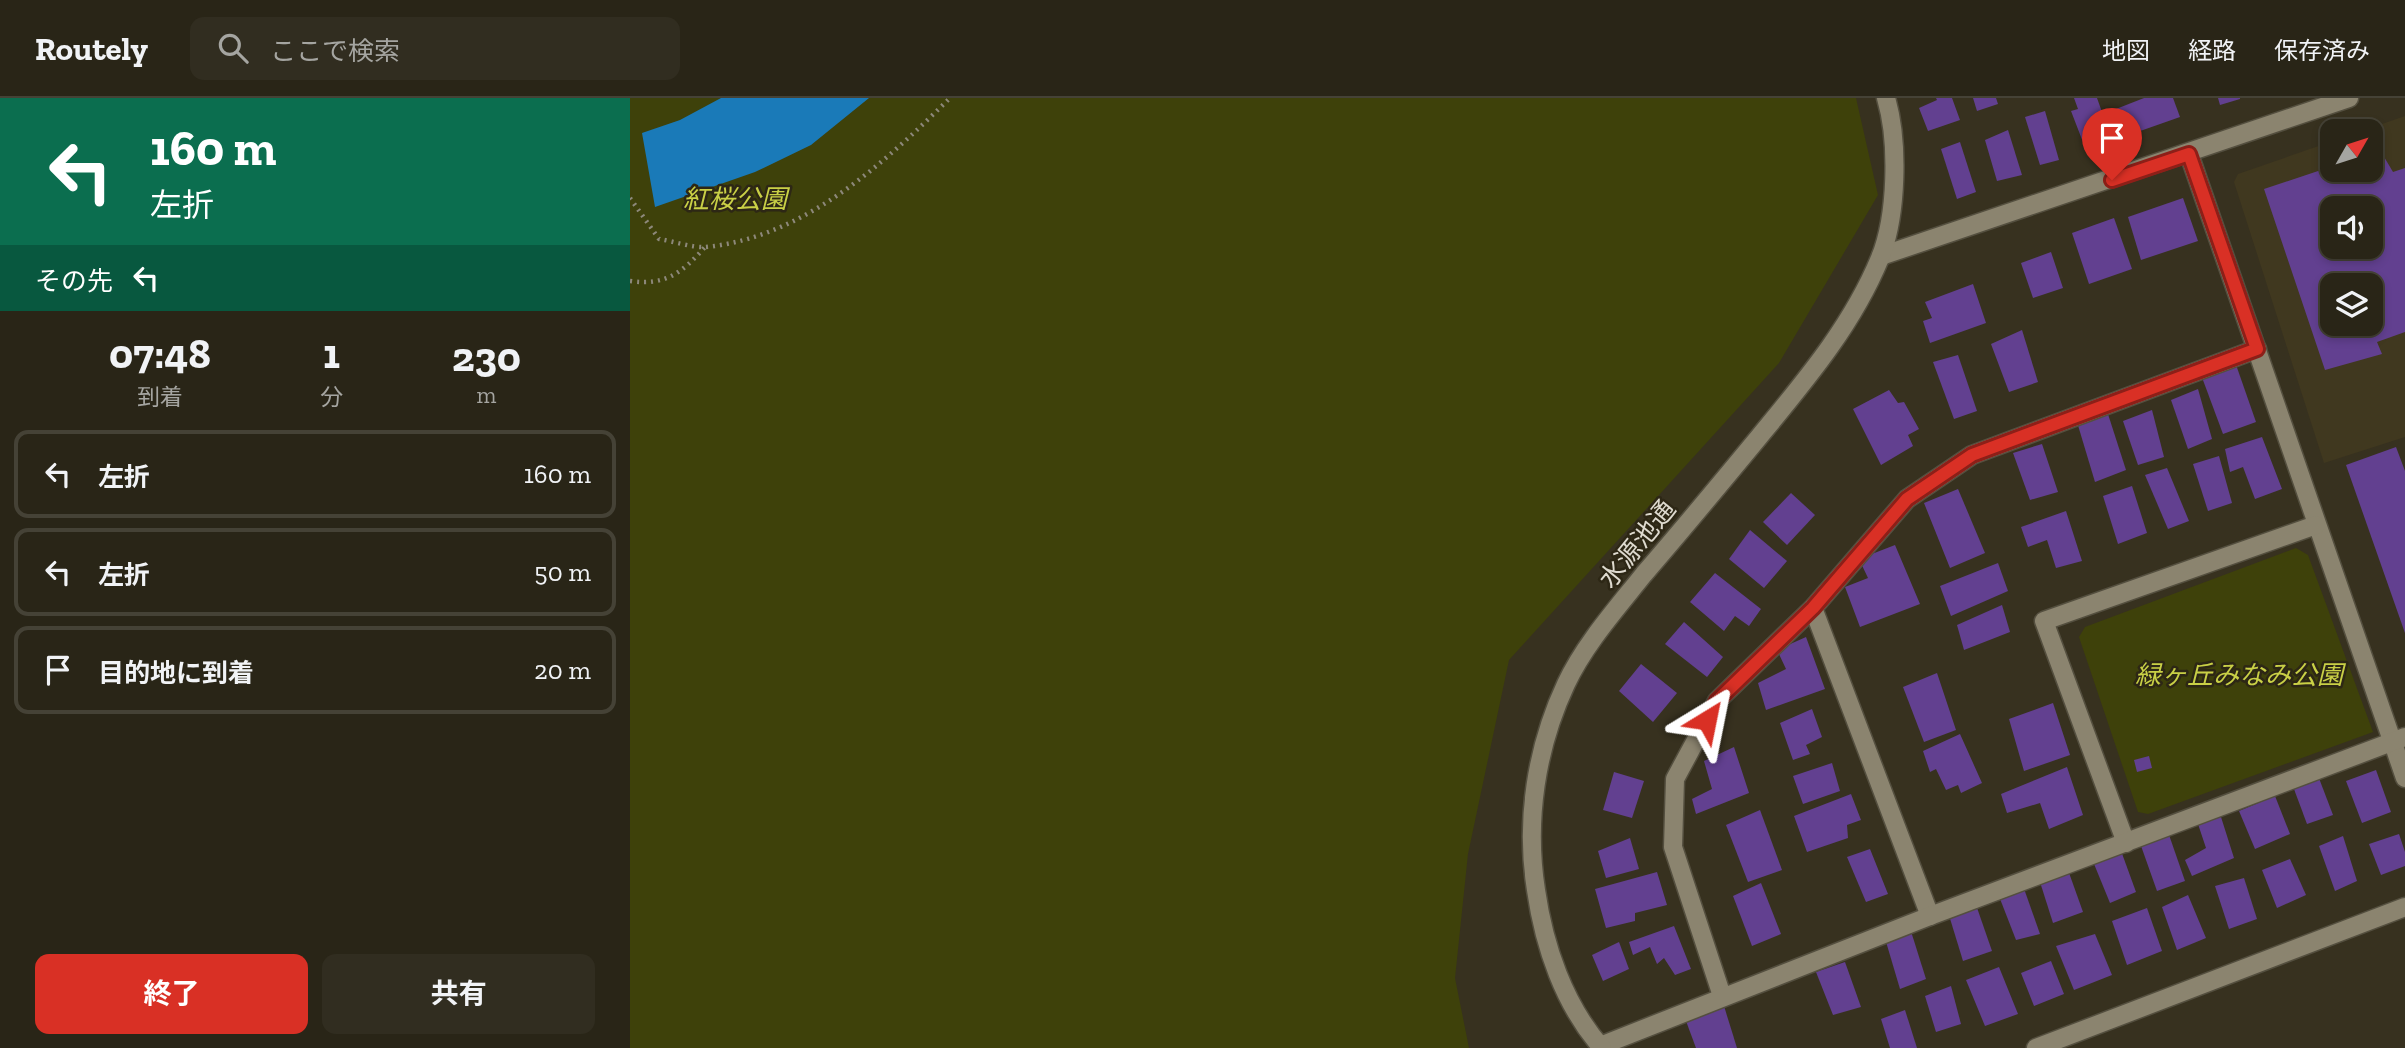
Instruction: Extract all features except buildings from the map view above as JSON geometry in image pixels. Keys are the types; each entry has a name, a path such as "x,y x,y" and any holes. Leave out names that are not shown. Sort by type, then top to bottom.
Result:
{"street":[{"name":"水源池通","path":"1601,1047 1578,1017 1552,957 1539,909 1532,867 1531,826 1537,772 1549,724 1567,682 1601,629 1806,380 1850,319 1881,256 1892,202 1894,149 1886,98"},
{"path":"1881,256 2349,98"},
{"path":"2189,154 2316,525 2398,740 2405,778"},
{"path":"1722,996 1673,847 1675,779 1717,701 1813,608 1907,499 1972,455 2257,349"},
{"path":"2126,843 2044,621 2316,525"},
{"path":"1813,608 1930,916"},
{"path":"1601,1047 1722,996 2398,740"},
{"path":"2036,1048 2405,907"}],"path":[{"path":"630,198 659,239 705,247 772,231 821,206 885,159 950,98"},
{"path":"630,281 652,284 685,269 705,247"}],"shaded area":[{"path":"2405,116 2405,437 2324,463 2234,182 2238,174 2320,146 2320,182 2384,182 2384,123"}],"green space":[{"name":"紅桜公園","path":"630,98 1856,98 1878,195 1779,363 1509,660 1468,854 1455,978 1469,1048 630,1048"},
{"name":"緑ヶ丘みなみ公園","path":"2296,548 2308,555 2373,732 2148,814 2138,812 2079,637 2085,627"}],"water":[{"path":"721,98 869,98 811,145 755,172 655,207 642,133 680,120"}],"route":[{"path":"1707,720 1717,701 1813,608 1907,499 1972,455 2257,349 2189,154 2112,180"}]}
